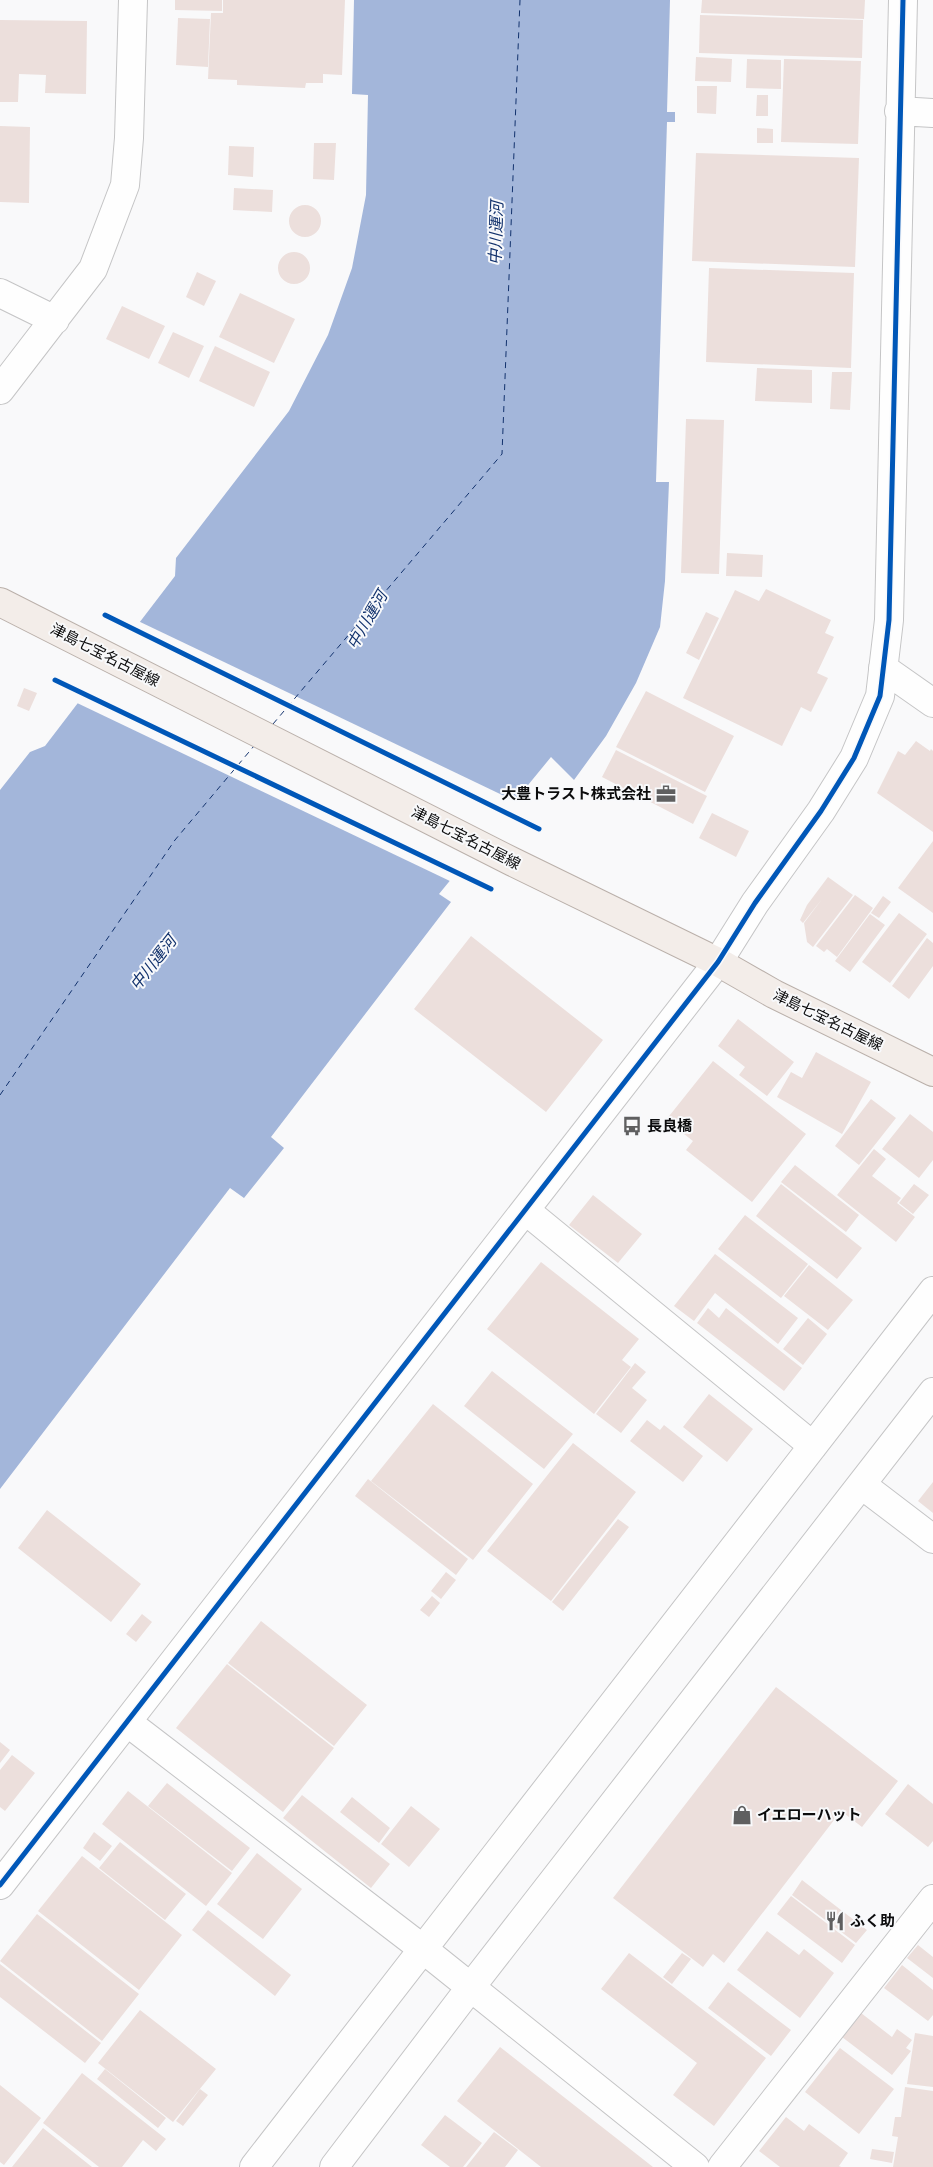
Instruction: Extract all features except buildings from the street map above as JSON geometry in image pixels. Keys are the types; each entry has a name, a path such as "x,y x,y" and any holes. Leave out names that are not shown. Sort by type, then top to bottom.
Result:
{"main road":[{"name":"津島七宝名古屋線","path":"0,602 513,862 718,962 774,994 933,1072"}],"street":[{"path":"0,390 93,269 125,185 129,138 133,0"},
{"path":"0,1885 718,962 755,903 821,812 854,758 880,696 889,620 903,0"},
{"path":"899,111 933,113"},
{"path":"0,293 55,320"},
{"path":"883,668 933,703"},
{"path":"525,1210 812,1446"},
{"path":"254,2167 933,1291"},
{"path":"334,2167 470,1988 933,1392"},
{"path":"862,1485 933,1539"},
{"path":"127,1722 423,1949 695,2167"},
{"path":"722,2167 933,1899"}],"water":[{"name":"中川運河","path":"354,0 670,0 667,112 675,112 675,122 667,122 656,482 669,482 665,581 660,627 636,683 606,736 574,780 551,757 439,894 451,902 271,1137 284,1148 244,1198 230,1188 0,1489 0,790 30,752 45,746 175,576 176,558 289,411 328,335 352,268 366,195 368,95 352,94"}],"pier":[{"path":"136,620 517,802 452,882 75,702"}],"ferry route":[{"path":"273,724 502,454 520,0"},
{"path":"0,1095 175,840 254,746"}],"cycle path":[{"path":"0,1885 718,962 755,903 821,811 854,758 880,696 889,620 903,0"},
{"path":"105,615 539,829"},
{"path":"55,680 491,889"}],"place":[{"name":"大豊トラスト株式会社","path":"666,794"},
{"name":"長良橋","path":"632,1126"},
{"name":"イエローハット","path":"742,1815"},
{"name":"ふく助","path":"835,1921"}]}
